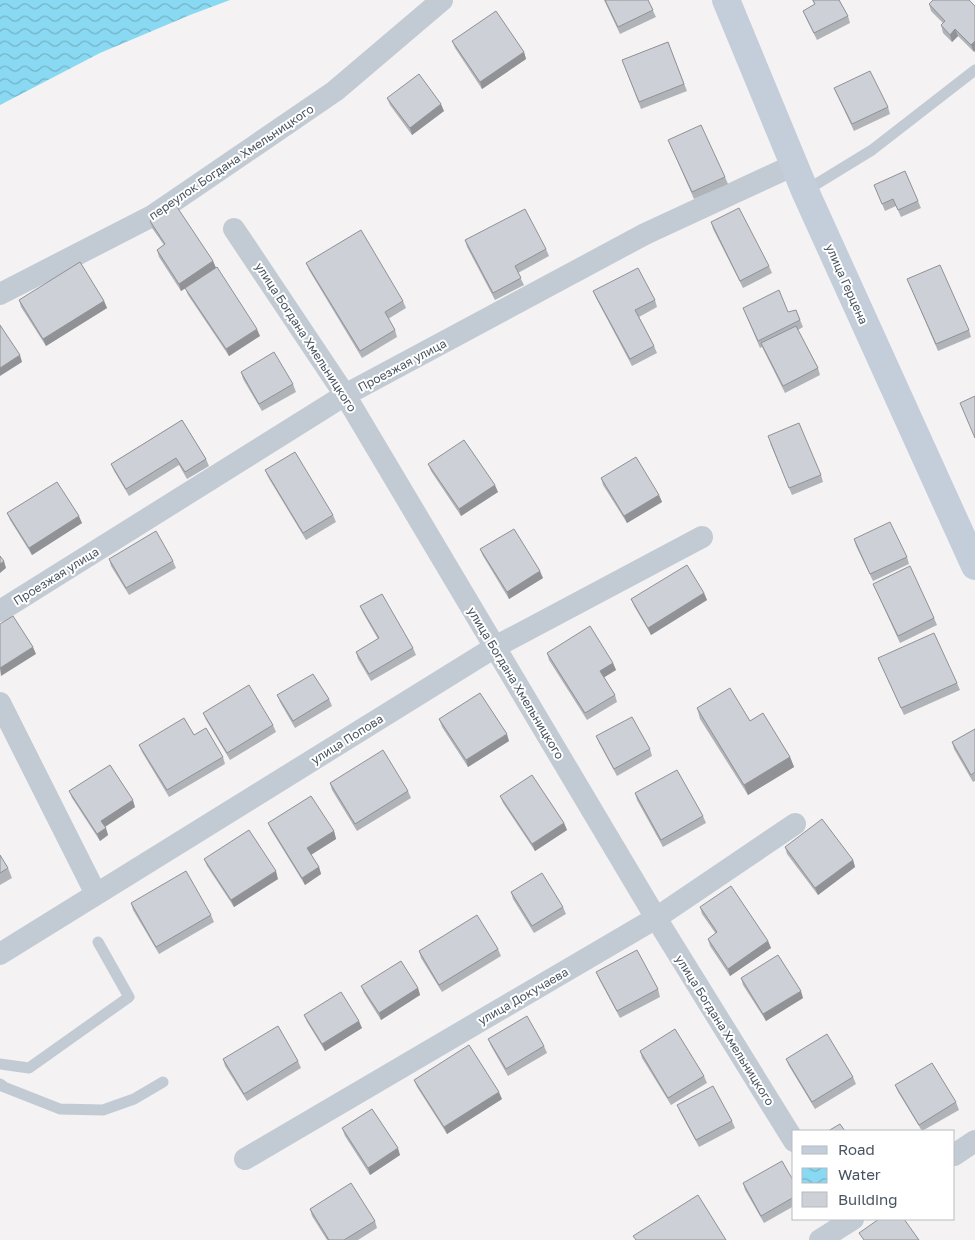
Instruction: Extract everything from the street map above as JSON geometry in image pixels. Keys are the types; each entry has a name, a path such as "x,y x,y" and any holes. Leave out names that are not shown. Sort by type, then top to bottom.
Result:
{"street":[{"name":"переулок Богдана Хмельницкого","path":"0,294 152,216 335,91 442,0"},
{"name":"улица Герцена","path":"726,0 805,191 975,566"},
{"name":"Проезжая улица","path":"0,611 345,395 645,234 794,165"},
{"name":"улица Богдана Хмельницкого","path":"234,229 345,395 656,918 792,1137"},
{"name":"улица Попова","path":"0,954 495,648 702,536"},
{"path":"0,703 96,894"},
{"name":"улица Докучаева","path":"245,1159 656,918 796,824"},
{"path":"955,1154 975,1141"},
{"path":"820,1240 849,1225"}],"lane":[{"path":"805,191 872,150 975,70"},
{"path":"0,1064 29,1068 129,997 98,942"},
{"path":"0,1084 60,1109 103,1110 134,1099 163,1082"}],"water":[{"path":"0,0 230,0 100,53 0,105"}],"building":[{"path":"605,0 648,0 653,10 618,27"},
{"path":"813,0 839,0 848,16 814,33 803,11 815,4"},
{"path":"933,0 969,0 975,6 975,41 971,45 955,29 950,35 941,25 945,21 929,4"},
{"path":"496,11 524,52 480,82 452,41"},
{"path":"668,42 684,84 639,102 622,60"},
{"path":"870,71 888,107 852,124 834,88"},
{"path":"419,74 441,104 410,128 387,98"},
{"path":"701,125 725,177 692,192 668,140"},
{"path":"905,171 918,201 898,210 893,199 882,204 874,185"},
{"path":"175,204 213,261 179,284 157,250 165,244 150,221"},
{"path":"739,208 769,266 740,281 711,222"},
{"path":"525,209 546,249 515,266 521,278 493,293 465,240"},
{"path":"361,230 403,301 385,312 395,330 360,351 306,263"},
{"path":"80,262 104,301 43,339 19,300"},
{"path":"940,265 969,330 936,344 907,279"},
{"path":"217,267 257,329 226,349 185,288"},
{"path":"638,268 655,300 635,310 654,346 630,359 593,291"},
{"path":"779,290 788,312 796,310 800,320 758,341 743,308"},
{"path":"0,325 20,355 0,368"},
{"path":"796,326 818,368 783,386 761,343"},
{"path":"274,352 293,384 259,404 241,372"},
{"path":"975,396 975,438 960,403"},
{"path":"182,420 206,459 185,472 176,458 126,489 111,464"},
{"path":"799,423 821,475 789,488 768,436"},
{"path":"464,440 495,485 459,509 428,464"},
{"path":"295,452 333,515 303,533 265,470"},
{"path":"636,457 659,495 624,516 601,478"},
{"path":"57,482 79,516 29,548 7,513"},
{"path":"890,522 907,557 870,574 854,539"},
{"path":"514,529 540,571 507,592 480,549"},
{"path":"156,531 173,561 126,588 109,559"},
{"path":"0,556 4,561 0,564"},
{"path":"687,565 704,593 648,628 631,599"},
{"path":"910,566 934,618 898,636 873,584"},
{"path":"382,594 413,648 369,674 356,652 379,638 360,606"},
{"path":"13,616 33,647 0,668 0,624"},
{"path":"590,626 613,663 600,671 615,695 585,713 547,653"},
{"path":"934,633 957,683 901,708 878,658"},
{"path":"313,674 329,699 293,721 277,695"},
{"path":"249,685 273,725 227,753 203,713"},
{"path":"730,688 750,721 763,713 790,757 744,785 697,708"},
{"path":"480,693 507,734 466,760 439,719"},
{"path":"632,717 650,749 614,769 596,736"},
{"path":"184,718 194,735 206,728 223,757 167,790 139,745"},
{"path":"975,729 975,772 971,775 952,742"},
{"path":"383,750 408,791 355,824 330,783"},
{"path":"110,765 133,800 101,821 106,828 97,834 69,791"},
{"path":"677,770 703,816 661,840 635,793"},
{"path":"532,775 564,823 532,844 500,796"},
{"path":"311,796 334,831 307,848 319,867 302,878 268,823"},
{"path":"822,819 853,860 815,888 785,847"},
{"path":"249,830 276,871 231,900 204,859"},
{"path":"0,855 8,868 0,873"},
{"path":"186,871 211,915 156,947 131,903"},
{"path":"542,873 563,907 532,926 511,892"},
{"path":"731,886 768,941 728,969 708,939 717,932 700,907"},
{"path":"477,915 498,949 439,985 419,951"},
{"path":"637,950 658,989 617,1011 596,972"},
{"path":"778,955 801,991 763,1014 741,978"},
{"path":"401,961 418,988 379,1013 361,986"},
{"path":"341,992 359,1021 322,1044 304,1015"},
{"path":"527,1016 544,1046 506,1069 488,1039"},
{"path":"278,1026 298,1061 244,1094 223,1059"},
{"path":"675,1029 704,1076 668,1098 640,1051"},
{"path":"827,1034 853,1077 812,1102 786,1059"},
{"path":"469,1045 499,1092 444,1127 414,1080"},
{"path":"932,1063 956,1102 919,1125 895,1085"},
{"path":"713,1086 732,1121 696,1140 677,1105"},
{"path":"372,1109 398,1148 368,1168 342,1128"},
{"path":"840,1124 844,1130 830,1130"},
{"path":"782,1161 792,1178 792,1198 761,1216 743,1183"},
{"path":"351,1183 375,1221 344,1240 329,1240 310,1209"},
{"path":"698,1195 726,1240 636,1240 633,1236"},
{"path":"878,1220 905,1220 919,1240 864,1240 859,1233"}]}
